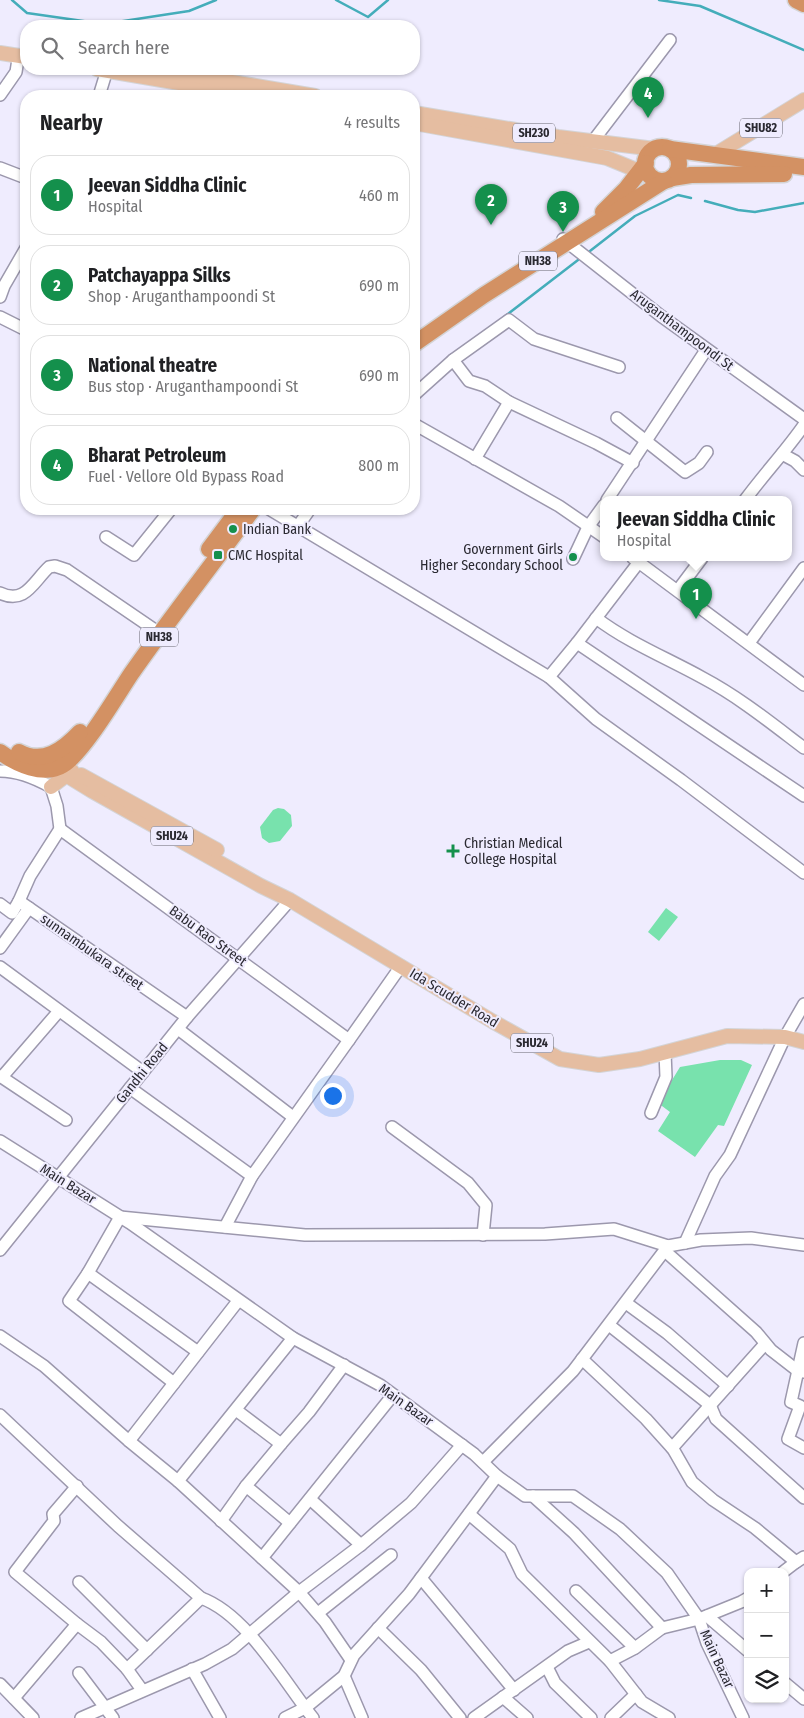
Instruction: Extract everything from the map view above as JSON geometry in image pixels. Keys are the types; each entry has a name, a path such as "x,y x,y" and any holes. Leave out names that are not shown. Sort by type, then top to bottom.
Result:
{"highway":[{"path":"796,0 804,4"},
{"path":"662,149 716,154 804,167"},
{"name":"NH38","path":"420,328 446,309 565,240 654,174 679,165 677,156 662,149 649,154 654,174"},
{"name":"NH38","path":"420,340 565,240 654,174 778,173 804,176"},
{"name":"NH38","path":"58,765 61,751 85,727 152,628 235,515"},
{"name":"NH38","path":"58,765 81,746 132,672 249,515"},
{"path":"2,752 22,754 58,765"}],"main road":[{"path":"0,43 20,46"},
{"path":"0,52 20,57"},
{"path":"132,75 220,90"},
{"path":"191,75 280,90"},
{"name":"SHU82","path":"716,154 804,100"},
{"name":"SH230","path":"420,114 593,142 662,149"},
{"name":"SH230","path":"420,124 606,158 654,174"},
{"path":"51,788 58,765"},
{"name":"SHU24","path":"58,765 242,865 290,900"},
{"name":"Ida Scudder Road","path":"290,900 492,1021 560,1059 599,1066 666,1052 727,1036 785,1037 804,1042"}],"street":[{"path":"593,142 670,40"},
{"path":"0,95 16,72 20,63"},
{"path":"100,90 101,75"},
{"path":"0,168 20,176"},
{"name":"Aruganthampoondi St","path":"565,240 706,350 804,419"},
{"path":"1,289 20,258"},
{"path":"0,317 20,327"},
{"path":"420,390 453,360 509,320 534,339 619,367"},
{"path":"610,496 706,350"},
{"path":"453,360 469,381 485,386 509,402 596,443 633,463"},
{"path":"475,459 509,402"},
{"path":"617,418 685,472 699,463 706,452"},
{"path":"748,496 804,424"},
{"path":"420,427 559,506 600,535"},
{"path":"782,454 795,461 804,470"},
{"path":"573,559 588,527 600,510"},
{"path":"106,537 134,555 165,515"},
{"path":"279,515 550,678 596,719 804,873"},
{"path":"298,526 306,515"},
{"path":"550,678 596,618 635,561"},
{"path":"637,561 804,685"},
{"path":"678,590 700,561"},
{"path":"0,593 10,597 22,595 49,567 55,566 67,570 152,628"},
{"path":"749,643 804,568"},
{"path":"596,618 620,636 702,677 737,697 804,748"},
{"path":"577,643 804,796"},
{"path":"0,772 9,771 33,777 51,788 57,806 60,829 30,876 12,912 0,904"},
{"name":"Babu Rao Street","path":"60,829 349,1040"},
{"name":"Gandhi Road","path":"0,1250 187,1017 290,900"},
{"name":"sunnambukara street","path":"19,901 187,1017"},
{"path":"0,948 29,908"},
{"path":"225,1227 252,1176 401,966"},
{"path":"0,967 143,1072"},
{"path":"685,1243 715,1176 730,1155 785,1037 804,1004"},
{"path":"59,1011 1,1076 66,1120"},
{"path":"178,1029 293,1117"},
{"path":"651,1113 666,1076 666,1052"},
{"path":"130,1088 252,1176"},
{"path":"392,1127 468,1183 486,1205 483,1235"},
{"name":"Main Bazar","path":"0,1141 120,1217 293,1338 393,1395 462,1445 525,1496 573,1496 620,1529 666,1573 703,1618 707,1643 743,1718"},
{"path":"174,1383 68,1301 88,1273 120,1217 305,1235 545,1234 614,1229 667,1249 765,1344 801,1372"},
{"path":"482,1462 582,1359 667,1249 702,1240 751,1238 804,1245"},
{"path":"88,1273 198,1352"},
{"path":"129,1441 238,1301"},
{"path":"626,1303 667,1333 728,1386"},
{"path":"609,1325 710,1405 716,1419 804,1498"},
{"path":"0,1336 44,1366 178,1482 299,1592 318,1613 352,1660"},
{"path":"178,1482 293,1338"},
{"path":"672,1448 765,1344"},
{"path":"804,1344 801,1372 791,1402 800,1406 788,1439 804,1448"},
{"path":"582,1359 646,1419 672,1448 692,1482 713,1500 800,1559 788,1568"},
{"path":"221,1521 246,1486 309,1412 344,1366"},
{"path":"262,1558 393,1395"},
{"path":"236,1410 281,1444"},
{"path":"0,1415 118,1526 201,1598 216,1603 250,1635 313,1718"},
{"path":"81,1718 192,1669 232,1649 299,1592 361,1545 411,1503 462,1445"},
{"path":"284,1718 305,1708 344,1676 352,1660 421,1578 498,1476"},
{"path":"77,1486 53,1514 54,1521 15,1572 101,1642 127,1669 142,1690"},
{"path":"246,1486 290,1523"},
{"path":"533,1496 574,1533 662,1628"},
{"path":"310,1498 361,1545"},
{"path":"469,1514 510,1549 522,1574 610,1661 642,1702 669,1718"},
{"path":"318,1613 391,1555"},
{"path":"421,1578 514,1690"},
{"path":"79,1582 147,1650"},
{"path":"576,1591 635,1648"},
{"path":"127,1669 201,1598"},
{"path":"610,1661 635,1648 662,1628 703,1618 744,1600"},
{"path":"703,1618 744,1648"},
{"path":"14,1698 77,1624"},
{"path":"378,1628 421,1670 460,1718"},
{"path":"474,1718 568,1652 589,1642"},
{"path":"547,1666 555,1683 591,1718"},
{"path":"192,1669 220,1718"},
{"path":"79,1673 113,1718"},
{"path":"344,1676 362,1718"},
{"path":"0,1684 34,1718"},
{"path":"789,1686 804,1699"},
{"path":"611,1718 636,1694"},
{"path":"503,1697 527,1718"}],"green space":[{"path":"278,808 284,809 291,815 292,826 280,841 269,843 262,838 260,827 273,810"},
{"path":"666,908 678,917 659,941 648,932"},
{"path":"720,1060 741,1060 752,1065 724,1126 718,1125 695,1157 658,1131 670,1112 658,1103 680,1067"}],"waterway":[{"path":"12,0 27,13 76,20"},
{"path":"130,20 189,11 216,0"},
{"path":"336,0 368,17 388,0"},
{"path":"659,0 700,6 804,50"},
{"path":"590,251 635,216 678,195 691,198"},
{"path":"705,201 738,210 755,212 804,203"},
{"path":"504,317 578,260"}],"place":[{"name":"Bharat Petroleum","path":"648,118"},
{"name":"Patchayappa Silks","path":"491,225"},
{"name":"National theatre","path":"563,232"},
{"name":"Indian Bank","path":"233,529"},
{"name":"CMC Hospital","path":"218,555"},
{"name":"Government Girls Higher Secondary School","path":"573,557"},
{"name":"Jeevan Siddha Clinic","path":"696,619"},
{"name":"Christian Medical College Hospital","path":"453,851"}]}
